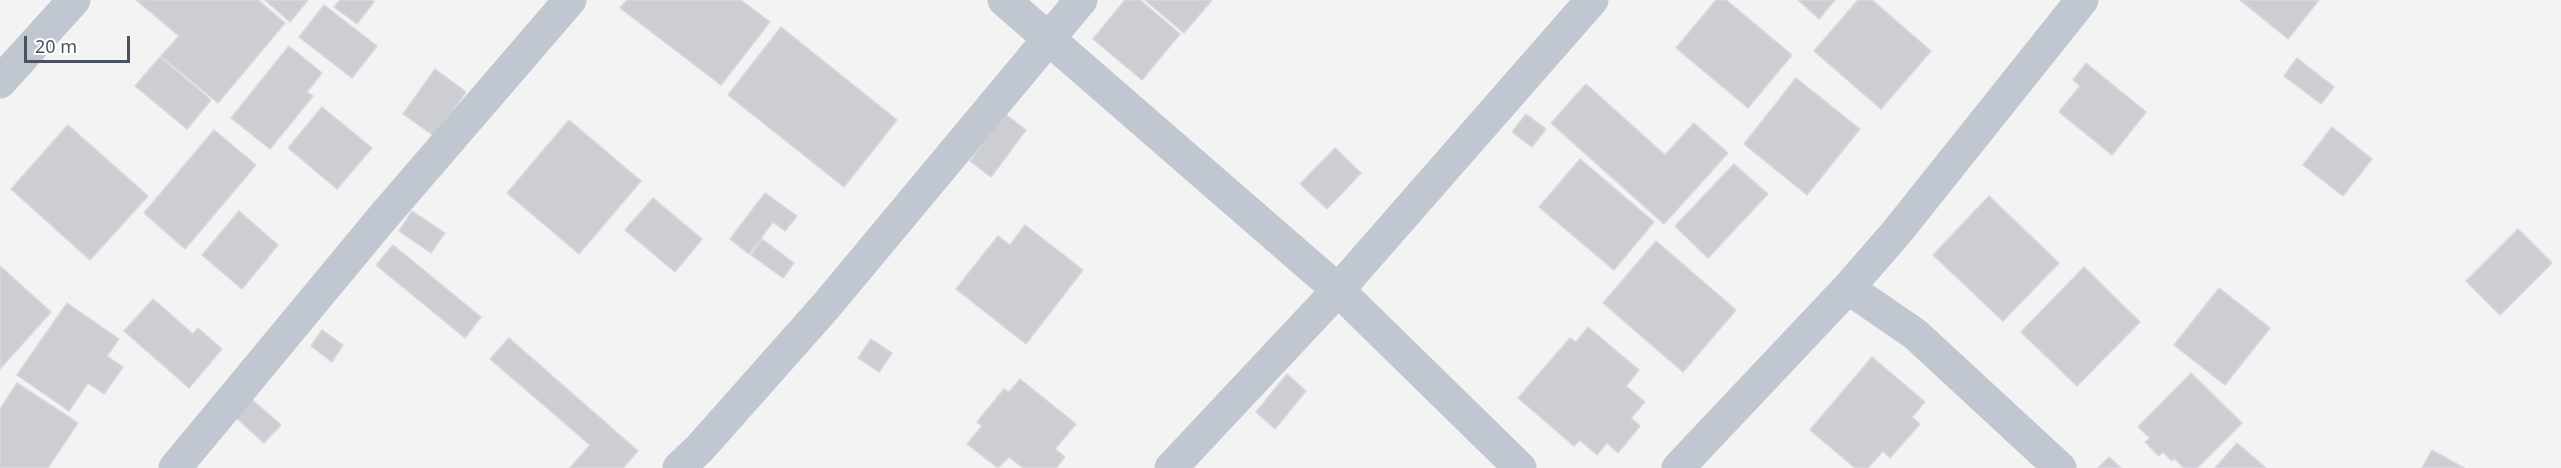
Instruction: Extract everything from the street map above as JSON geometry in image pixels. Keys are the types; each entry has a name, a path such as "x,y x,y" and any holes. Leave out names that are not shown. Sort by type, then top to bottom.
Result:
{"street":[{"path":"0,82 74,0"},
{"path":"175,468 383,217 570,0"},
{"path":"1004,0 1338,290 1520,468"},
{"path":"679,468 700,448 826,306 1047,38 1082,0"},
{"path":"1172,468 1338,290 1593,0"},
{"path":"1678,468 1848,288 1896,233 2082,0"},
{"path":"1848,288 1915,334 2060,468"}],"building":[{"path":"136,0 258,0 285,23 218,103 161,56 179,36"},
{"path":"265,0 308,0 290,22"},
{"path":"340,0 372,0 374,2 357,24 334,7"},
{"path":"627,0 741,0 770,22 721,85 620,8"},
{"path":"1125,0 1140,0 1180,34 1142,80 1093,39"},
{"path":"1145,0 1212,0 1184,33"},
{"path":"1716,0 1726,0 1792,55 1748,108 1676,48"},
{"path":"1798,0 1835,0 1819,19"},
{"path":"1858,0 1872,0 1931,51 1881,109 1814,51"},
{"path":"2240,0 2319,0 2288,39"},
{"path":"324,5 377,46 352,78 299,37"},
{"path":"781,27 897,120 844,187 728,95"},
{"path":"289,46 322,73 307,92 313,96 270,149 231,118"},
{"path":"160,57 211,100 187,129 135,86"},
{"path":"2297,58 2334,87 2321,104 2284,76"},
{"path":"2086,63 2146,112 2112,155 2059,112 2080,86 2073,80"},
{"path":"435,69 466,92 434,136 403,114"},
{"path":"1796,78 1860,129 1807,195 1744,144"},
{"path":"1586,84 1665,155 1694,123 1728,153 1664,224 1551,123"},
{"path":"322,107 372,148 337,189 288,148"},
{"path":"1005,114 1026,130 991,177 970,161"},
{"path":"1526,114 1546,129 1532,147 1512,132"},
{"path":"569,120 641,181 579,254 507,193"},
{"path":"68,125 148,196 90,260 11,189"},
{"path":"2332,127 2372,159 2343,196 2303,165"},
{"path":"214,130 256,165 185,249 144,213"},
{"path":"1335,148 1361,173 1327,209 1300,184"},
{"path":"1580,159 1654,222 1614,270 1539,207"},
{"path":"1734,164 1768,194 1708,258 1675,226"},
{"path":"765,193 797,216 785,231 773,222 749,254 730,239"},
{"path":"1989,196 2059,263 2003,321 1933,255"},
{"path":"653,198 702,239 675,272 625,230"},
{"path":"239,211 278,245 242,289 202,255"},
{"path":"412,211 445,233 431,253 399,231"},
{"path":"1025,225 1083,270 1026,344 956,289 998,236 1010,245"},
{"path":"2518,229 2552,263 2500,315 2466,281"},
{"path":"762,239 794,263 783,278 751,255"},
{"path":"1656,241 1736,310 1683,372 1603,303"},
{"path":"393,245 481,317 465,338 376,265"},
{"path":"0,266 51,312 0,369"},
{"path":"2084,267 2140,322 2077,386 2021,332"},
{"path":"2219,288 2270,328 2225,385 2174,345"},
{"path":"153,299 193,334 198,328 222,349 189,388 124,331"},
{"path":"67,303 119,339 107,356 123,367 104,394 88,383 69,411 17,375"},
{"path":"1588,327 1639,370 1626,386 1645,402 1631,418 1640,426 1618,453 1607,443 1597,455 1580,440 1574,446 1518,398 1570,338 1576,342"},
{"path":"322,330 343,345 332,362 311,346"},
{"path":"509,338 638,451 623,468 570,468 590,445 490,359"},
{"path":"871,339 892,353 879,372 858,358"},
{"path":"1872,357 1925,402 1912,417 1920,424 1890,458 1883,451 1868,468 1855,468 1810,430"},
{"path":"2191,373 2242,423 2197,468 2184,468 2174,458 2172,461 2163,452 2159,456 2145,442 2150,438 2138,427"},
{"path":"1287,374 1306,391 1275,429 1256,412"},
{"path":"1020,379 1076,424 1055,449 1065,457 1056,468 1023,468 1009,457 998,468 967,444 982,426 977,422 1004,389 1009,392"},
{"path":"17,383 78,423 48,468 0,468 0,409"},
{"path":"249,397 281,425 264,443 233,415"},
{"path":"2237,443 2266,468 2215,468"},
{"path":"2432,450 2464,468 2422,468"},
{"path":"2109,457 2121,468 2098,468"}]}
